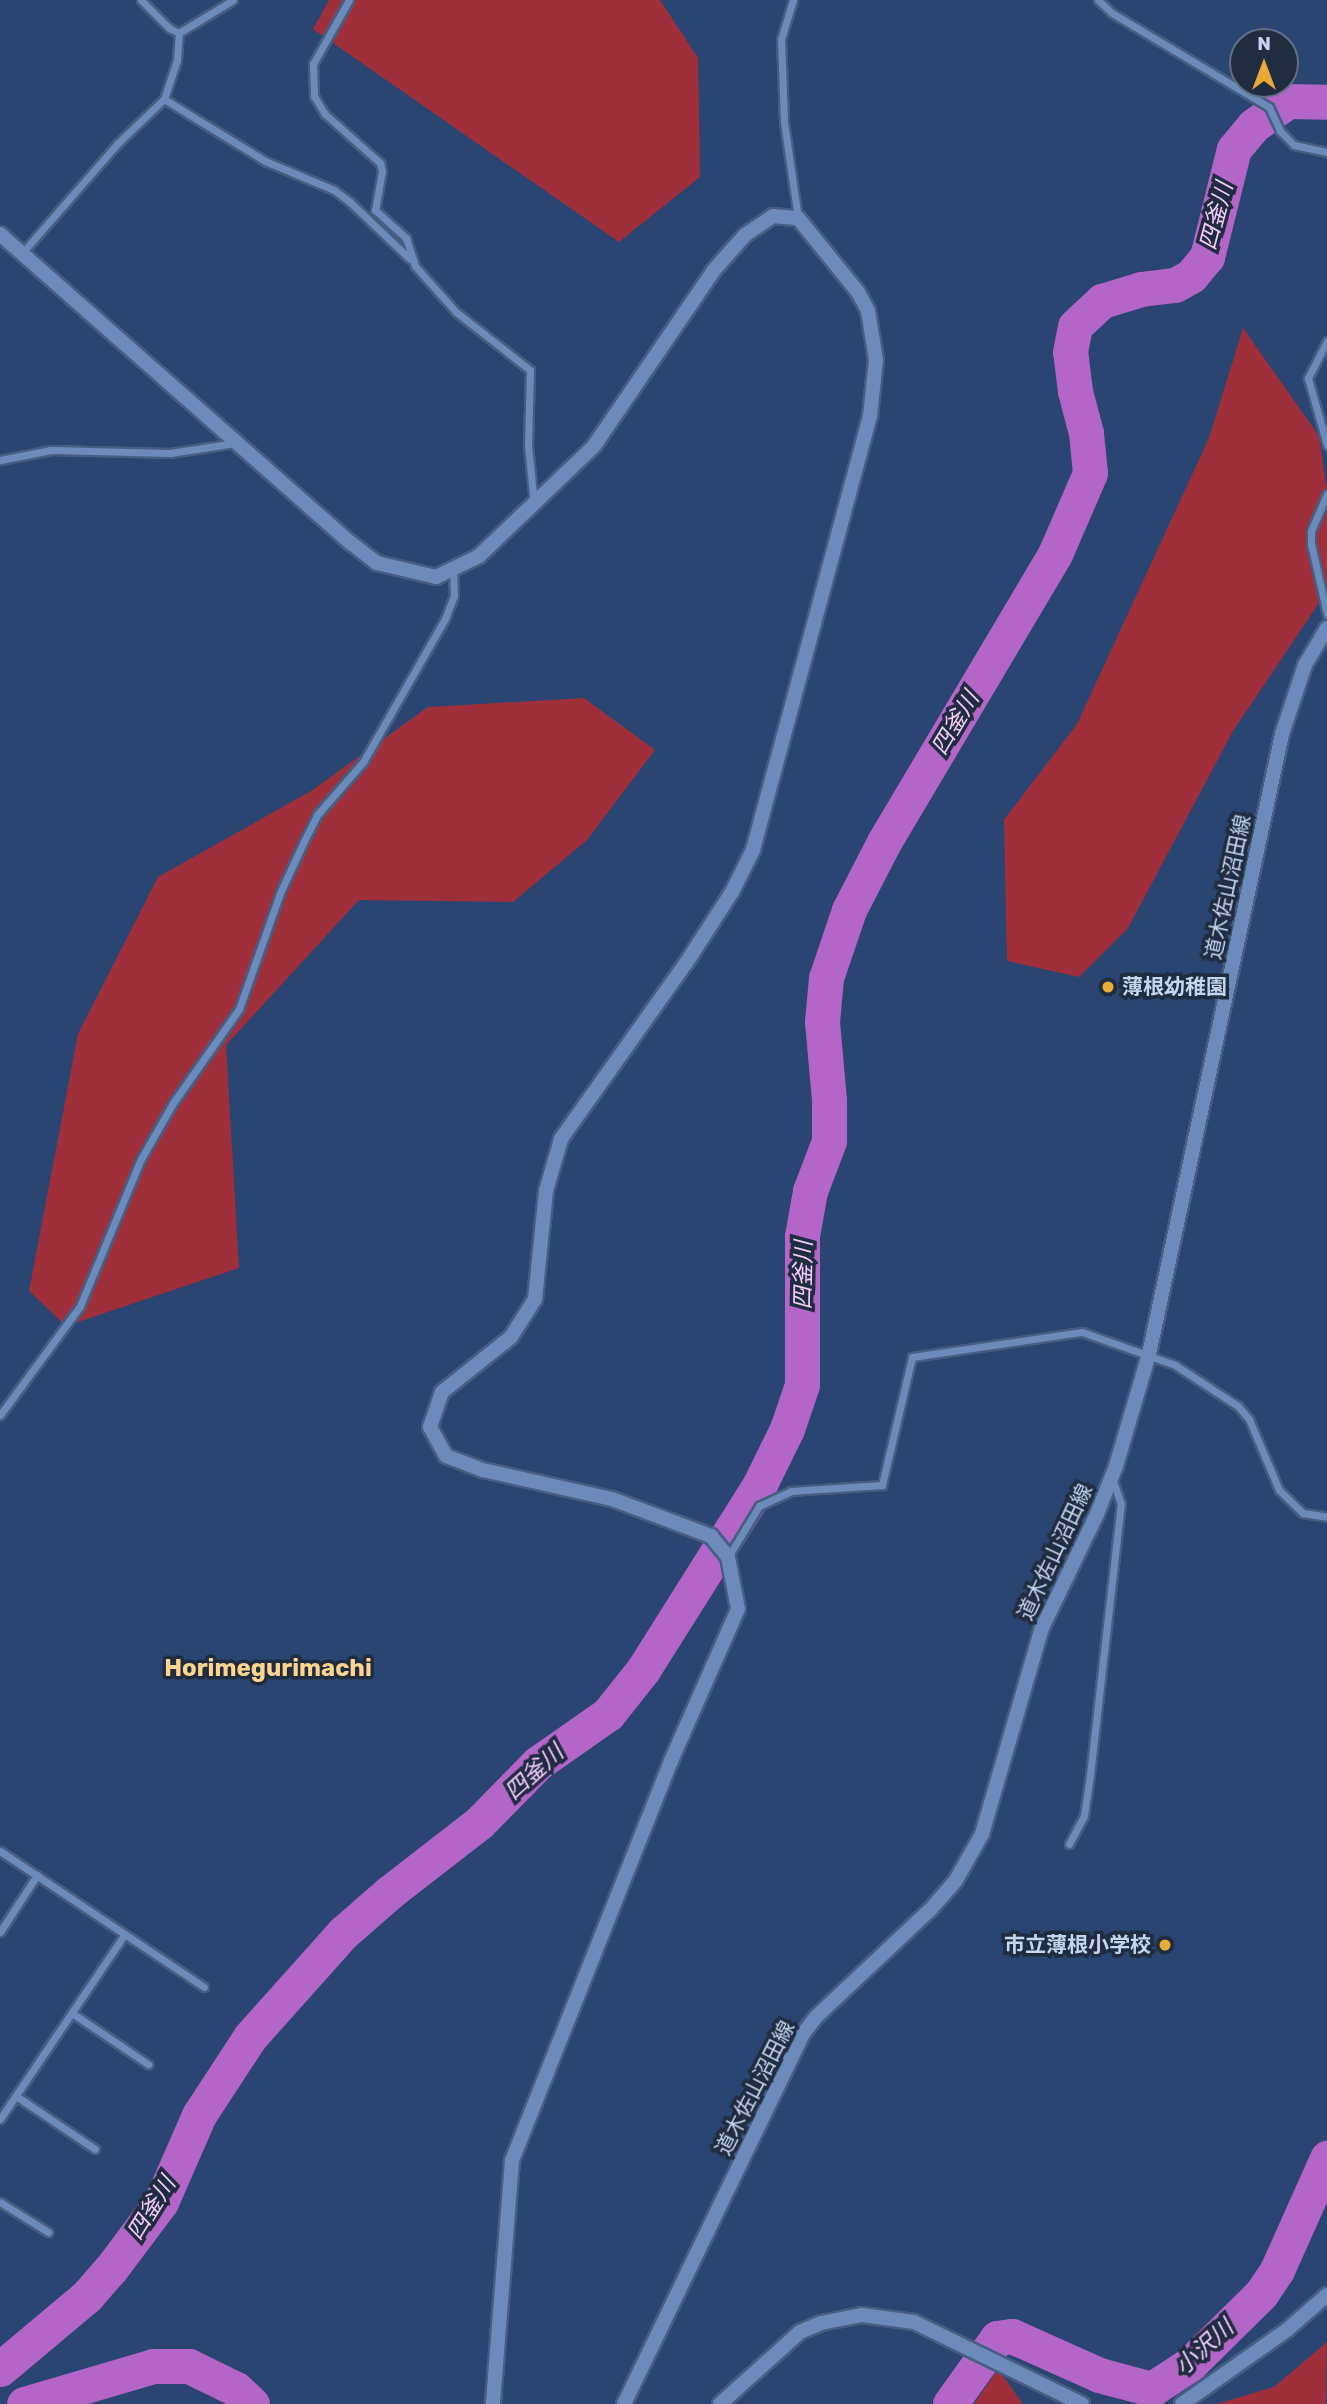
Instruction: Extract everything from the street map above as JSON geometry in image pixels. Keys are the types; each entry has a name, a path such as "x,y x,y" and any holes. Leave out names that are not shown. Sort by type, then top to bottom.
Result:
{"street":[{"path":"142,0 169,28 179,33"},
{"path":"179,33 233,0"},
{"path":"349,0 318,50 312,72 312,87 317,104 325,114 380,163 382,171 375,210 405,238 411,259"},
{"path":"493,2404 512,2161 671,1761 738,1608 728,1557 711,1536 612,1499 483,1470 446,1456 430,1427 442,1392 511,1337 535,1299 546,1191 561,1139 686,963 732,892 753,850 870,416 876,360 868,310 858,292 798,218 784,122 781,39 793,0"},
{"path":"1098,0 1112,12 1269,107 1280,131 1294,145 1327,152"},
{"path":"22,253 117,144 164,99 177,60 179,33"},
{"path":"164,99 265,161 334,190 411,259 456,312 530,370 528,445 534,504"},
{"path":"0,234 351,543 377,563 436,577 479,556 594,446 714,270 744,235 773,216 798,218"},
{"path":"1327,341 1308,378 1313,405 1327,445"},
{"path":"0,460 51,450 170,453 238,442"},
{"path":"1327,494 1313,524 1311,544 1327,614"},
{"path":"0,1415 80,1306 141,1159 173,1103 239,1009 280,893 304,841 317,815 363,762 444,619 454,596 453,568"},
{"name":"道木佐山沼田線","path":"624,2404 802,2035 817,2016 930,1909 956,1880 982,1834 1042,1628 1097,1514 1149,1354 1282,734 1305,664 1327,628"},
{"path":"728,1557 759,1506 791,1490 882,1485 912,1357 1082,1332 1175,1365 1238,1406 1249,1419 1279,1490 1303,1513 1327,1517"},
{"path":"1069,1844 1084,1816 1090,1775 1121,1504 1111,1477"},
{"path":"0,1851 204,1987"},
{"path":"0,1931 37,1875"},
{"path":"0,2119 125,1934"},
{"path":"72,2013 148,2064"},
{"path":"16,2096 95,2150"},
{"path":"0,2202 48,2232"},
{"path":"1182,2404 1287,2330 1327,2295"},
{"path":"720,2404 800,2332 831,2320 862,2315 915,2322 1082,2404"}],"shaded area":[{"path":"329,0 660,0 698,58 700,177 619,242 313,29"},
{"path":"1243,328 1319,436 1327,490 1327,591 1233,731 1128,928 1079,977 1007,961 1004,820 1077,724 1209,438"},
{"path":"584,698 655,750 587,840 513,902 359,900 226,1045 239,1268 66,1326 29,1291 78,1034 158,877 311,791 428,707"},
{"path":"1327,2342 1326,2404 1217,2404 1274,2387"},
{"path":"998,2369 1023,2404 974,2404"}],"waterway":[{"name":"四釜川","path":"0,2369 87,2296 110,2270 161,2202 199,2115 250,2037 343,1933 390,1892 479,1823 538,1763 608,1714 643,1670 760,1484 787,1429 802,1385 802,1236 810,1191 829,1141 829,1100 822,1022 826,978 849,910 884,842 1055,554 1090,473 1086,433 1075,391 1070,352 1075,326 1102,301 1141,289 1175,285 1191,276 1207,257 1234,149 1253,126 1288,101 1327,102"},
{"name":"小沢川","path":"950,2404 997,2338 1012,2336 1099,2375 1152,2389 1190,2364 1261,2294 1277,2270 1327,2158"},
{"name":"小沢川","path":"24,2404 153,2366 189,2366 236,2389 252,2404"}],"place":[{"name":"薄根幼稚園","path":"1108,987"},
{"name":"市立薄根小学校","path":"1165,1945"}],"district":[{"name":"Horimegurimachi","path":"268,1669"}]}
